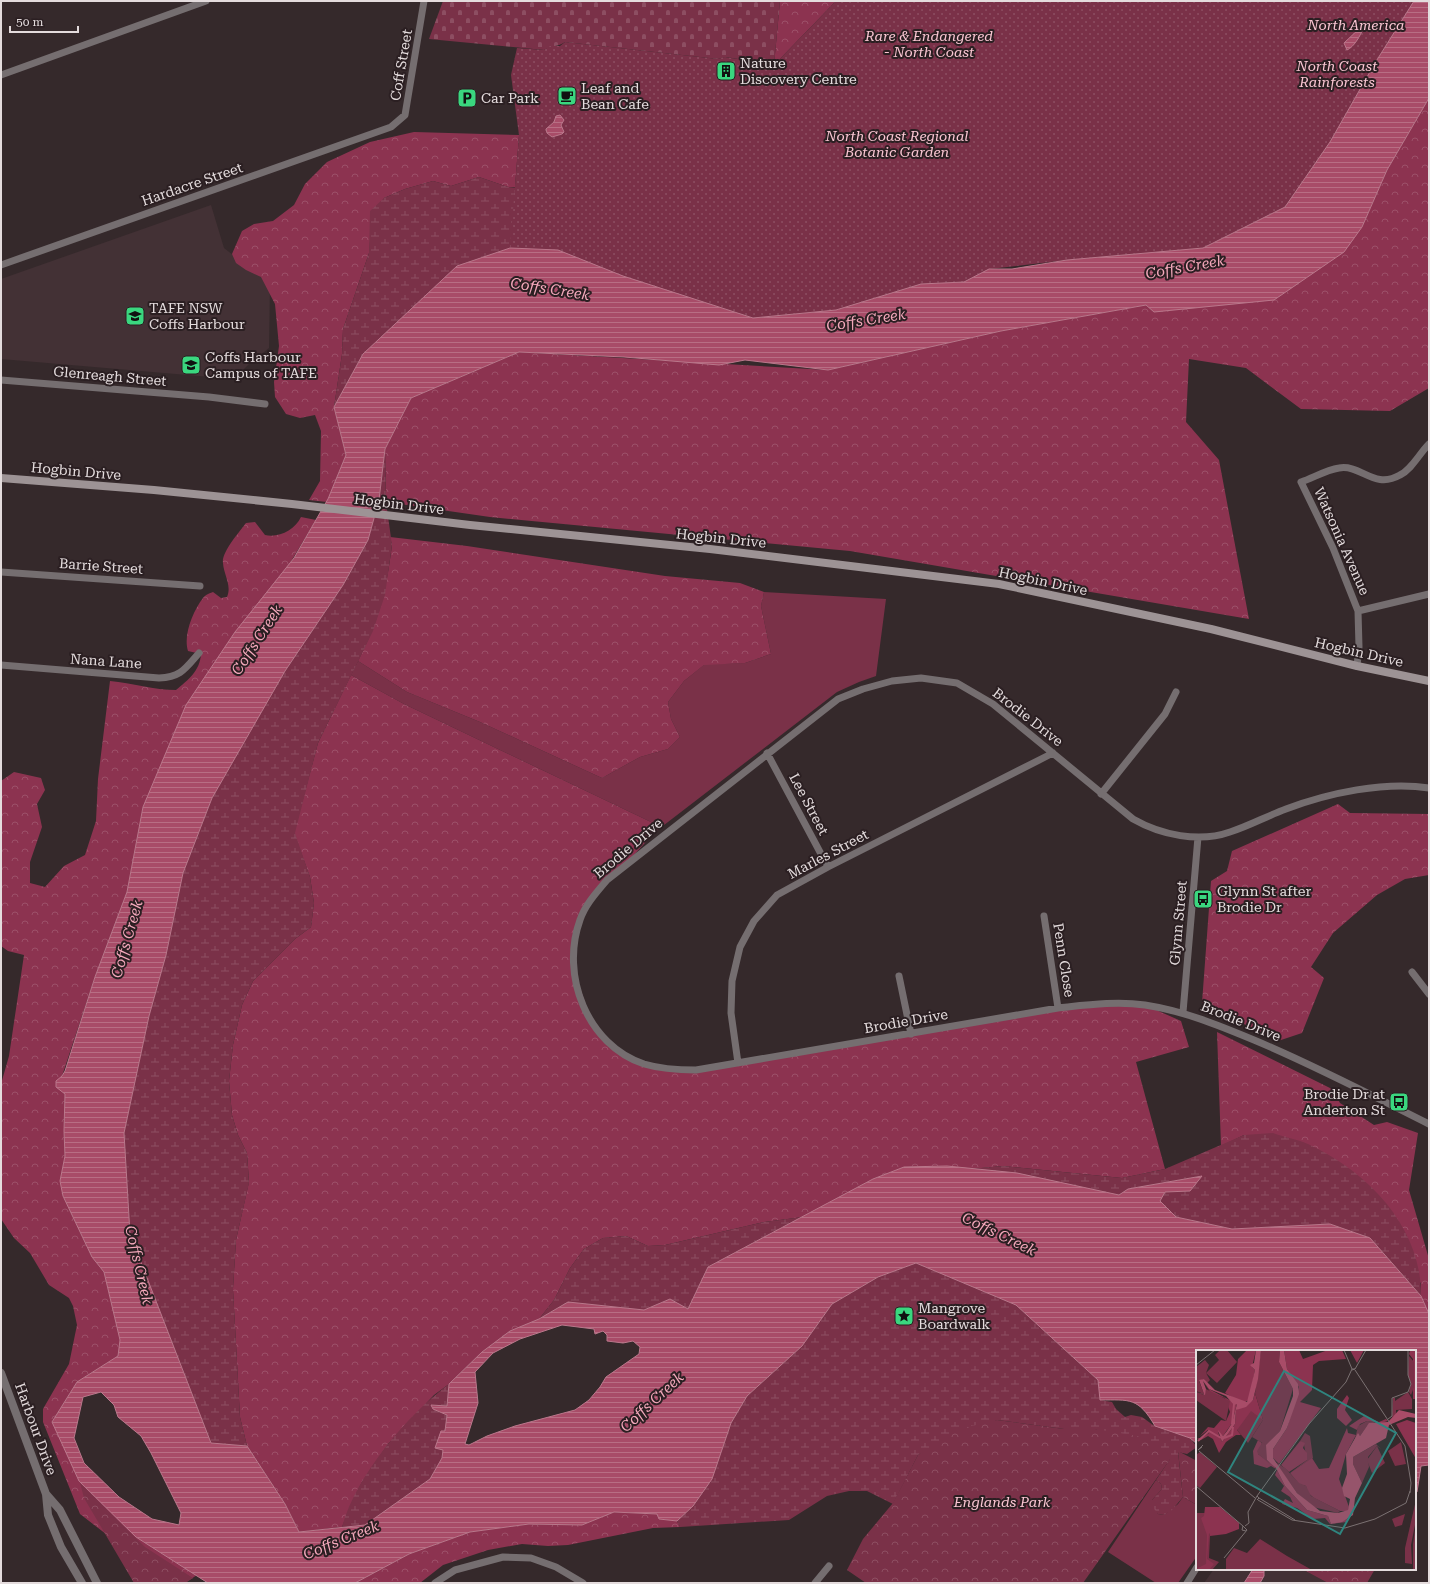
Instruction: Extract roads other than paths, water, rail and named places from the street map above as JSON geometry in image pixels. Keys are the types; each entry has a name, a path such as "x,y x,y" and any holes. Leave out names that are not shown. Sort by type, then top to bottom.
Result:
{"main road":[{"name":"Hogbin Drive","path":"1,478 292,504 470,525 710,549 999,584 1211,629 1356,666 1429,681"}],"street":[{"path":"1,74 206,1"},
{"name":"Coff Street","path":"391,127 405,115 424,1"},
{"name":"Hardacre Street","path":"1,265 391,127"},
{"name":"Glenreagh Street","path":"1,380 209,397 265,404"},
{"name":"Watsonia Avenue","path":"1356,666 1359,647 1358,611 1333,548 1301,482 1339,468 1354,470 1382,480 1392,479 1408,469 1429,444"},
{"name":"Barrie Street","path":"1,572 200,586"},
{"name":"Watsonia Avenue","path":"1358,611 1429,594"},
{"name":"Nana Lane","path":"1,666 172,678 185,669 199,653"},
{"name":"Brodie Drive","path":"1429,788 1419,786 1369,788 1327,797 1286,809 1217,836 1198,837 1168,833 1143,825 1101,794 993,704 957,683 921,678 892,681 863,689 838,699 767,753 607,880 586,906 580,921 574,947 573,966 578,994 592,1023 613,1047 643,1063 669,1069 696,1070 1058,1008 1124,1003 1183,1012 1305,1061 1429,1124"},
{"path":"1101,794 1165,714 1176,692"},
{"name":"Lee Street","path":"767,753 828,867"},
{"name":"Marles Street","path":"738,1063 731,1013 732,981 740,947 754,921 777,895 828,867 1053,753"},
{"name":"Glynn Street","path":"1183,1012 1198,837"},
{"name":"Penn Close","path":"1044,916 1058,1008"},
{"path":"1412,972 1429,994"},
{"path":"899,976 911,1034"},
{"name":"Harbour Drive","path":"1,1373 46,1494 48,1515 61,1547 82,1583"},
{"name":"Harbour Drive","path":"46,1494 60,1510 97,1583"},
{"path":"436,1583 455,1570 503,1557 531,1558 556,1567 578,1582"},
{"path":"815,1583 829,1566"},
{"path":"1187,1583 1196,1569"}],"water":[{"name":"Coffs Creek","path":"1414,1 1429,1 1429,98 1387,170 1362,227 1344,252 1274,300 1154,312 1146,305 1001,331 828,370 745,360 719,365 624,357 519,352 411,398 385,449 379,500 368,540 343,585 285,671 212,798 183,873 166,955 149,1016 124,1133 130,1234 211,1443 247,1446 285,1504 299,1532 365,1525 430,1479 442,1458 443,1450 435,1448 441,1431 445,1431 447,1415 433,1409 431,1405 447,1406 449,1384 482,1352 510,1331 539,1319 568,1302 644,1310 670,1299 688,1309 708,1267 873,1179 904,1167 947,1166 1017,1173 1119,1195 1128,1189 1202,1176 1190,1191 1165,1192 1160,1201 1176,1217 1232,1229 1330,1224 1370,1238 1421,1296 1429,1314 1429,1465 1421,1466 1417,1492 1416,1350 1196,1350 1196,1443 1190,1438 1155,1426 1143,1410 1132,1402 1100,1400 1098,1380 1016,1305 916,1263 878,1277 832,1304 802,1346 747,1396 731,1423 712,1479 693,1506 677,1521 659,1519 657,1514 614,1512 582,1525 529,1524 470,1532 409,1554 355,1583 208,1583 136,1537 79,1481 52,1422 77,1382 118,1356 120,1340 104,1272 92,1257 63,1196 60,1181 65,1156 65,1094 56,1087 56,1081 65,1071 95,977 127,892 143,807 186,705 235,632 294,558 328,499 346,455 334,407 363,354 457,266 510,248 558,250 623,276 753,318 836,310 921,284 964,282 989,269 1012,269 1067,260 1203,248 1285,207 1330,142 1375,63","holes":["562,1325 594,1329 595,1334 603,1331 607,1335 607,1341 623,1343 633,1341 640,1347 639,1354 606,1377 589,1400 575,1410 515,1426 487,1436 469,1445 465,1444 478,1403 475,1372 493,1353 520,1339","101,1392 114,1405 118,1417 141,1436 151,1453 181,1513 179,1525 152,1519 119,1497 84,1463 74,1438 83,1397"]},
{"path":"1361,27 1363,29 1358,38 1347,50 1344,43"},
{"path":"560,115 564,120 561,125 564,132 552,137 547,133 546,129 554,122 556,116"},
{"path":"1252,1570 1264,1570 1264,1576 1260,1583 1244,1583"}],"place":[{"name":"Nature Discovery Centre","path":"726,71"},
{"name":"Leaf and Bean Cafe","path":"567,96"},
{"name":"Car Park","path":"467,98"},
{"name":"TAFE NSW Coffs Harbour","path":"135,316"},
{"name":"Coffs Harbour Campus of TAFE","path":"191,365"},
{"name":"Glynn St after Brodie Dr","path":"1203,899"},
{"name":"Brodie Dr at Anderton St","path":"1399,1102"},
{"name":"Mangrove Boardwalk","path":"904,1316"}],"park label":[{"name":"North America","path":"1356,25"},
{"name":"Rare & Endangered - North Coast","path":"929,44"},
{"name":"North Coast Rainforests","path":"1337,74"},
{"name":"North Coast Regional Botanic Garden","path":"897,144"},
{"name":"Englands Park","path":"1002,1502"}]}
